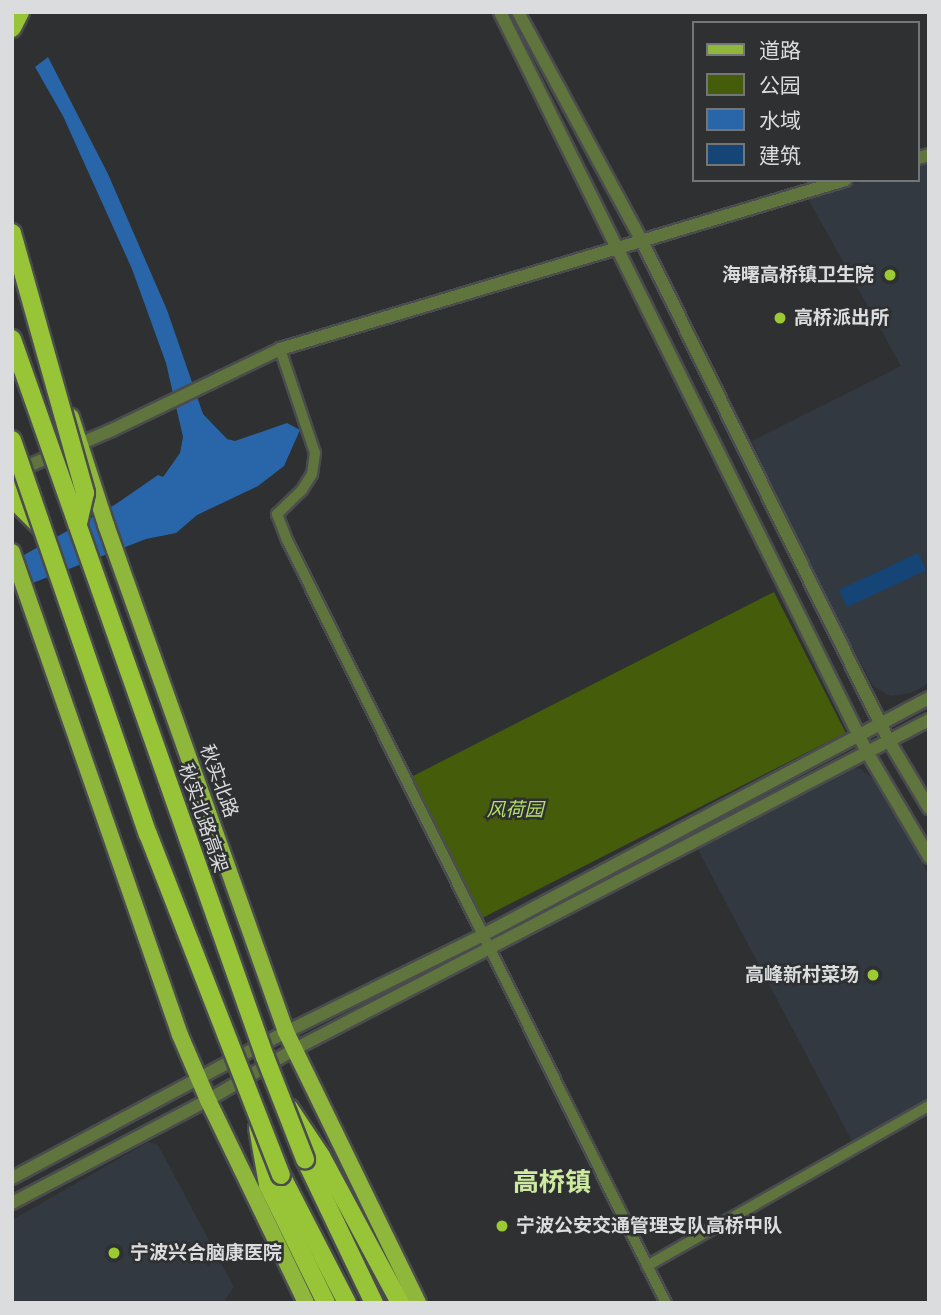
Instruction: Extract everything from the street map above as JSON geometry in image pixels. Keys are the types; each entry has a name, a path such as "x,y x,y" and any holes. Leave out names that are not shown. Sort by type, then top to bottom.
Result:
{"highway":[{"path":"12,28 20,12"},
{"path":"12,233 85,493 78,524"},
{"name":"秋实北路高架","path":"12,338 278,1090 305,1159 374,1303"},
{"path":"12,440 148,834 253,1105 281,1175 347,1303"},
{"path":"12,482 22,508 40,526"},
{"path":"278,1090 321,1156 400,1303"},
{"path":"253,1105 268,1185 326,1301"}],"main road":[{"name":"秋实北路","path":"12,261 81,445 106,525 286,1032 418,1303"},
{"path":"12,552 180,1035 208,1100 306,1303"}],"street":[{"path":"500,12 867,752 929,857"},
{"path":"518,12 642,240 889,741 929,808"},
{"path":"12,473 81,445 280,349 838,182"},
{"path":"280,349 315,453 312,474 302,490 277,514 481,936 666,1303"},
{"path":"12,1178 286,1032 481,936 929,698"},
{"path":"12,1203 208,1100 295,1049 490,951 929,720"},
{"path":"647,1266 929,1106"}],"shaded area":[{"path":"929,163 929,683 911,693 890,696 873,686 805,561 752,441 901,366 807,197 859,182 920,182 920,165"},
{"path":"845,767 861,769 881,786 929,875 929,1101 854,1145 696,846"},
{"name":"宁波兴合脑康医院","path":"148,1142 158,1145 234,1287 223,1303 12,1303 12,1220"}],"green space":[{"name":"风荷园","path":"774,592 846,733 480,919 409,778"}],"water":[{"path":"48,57 108,174 167,310 203,414 227,439 235,441 287,423 300,430 284,466 258,486 197,515 176,533 146,539 12,591 12,559 116,504 158,475 163,477 180,453 183,437 166,363 132,269 63,116 35,67"}],"building":[{"path":"918,553 926,570 847,607 839,590"}],"place":[{"name":"海曙高桥镇卫生院","path":"890,275"},
{"name":"高桥派出所","path":"780,318"},
{"name":"高峰新村菜场","path":"873,975"},
{"name":"宁波公安交通管理支队高桥中队","path":"502,1226"},
{"name":"宁波兴合脑康医院","path":"114,1253"}],"district":[{"name":"高桥镇","path":"552,1183"}]}
